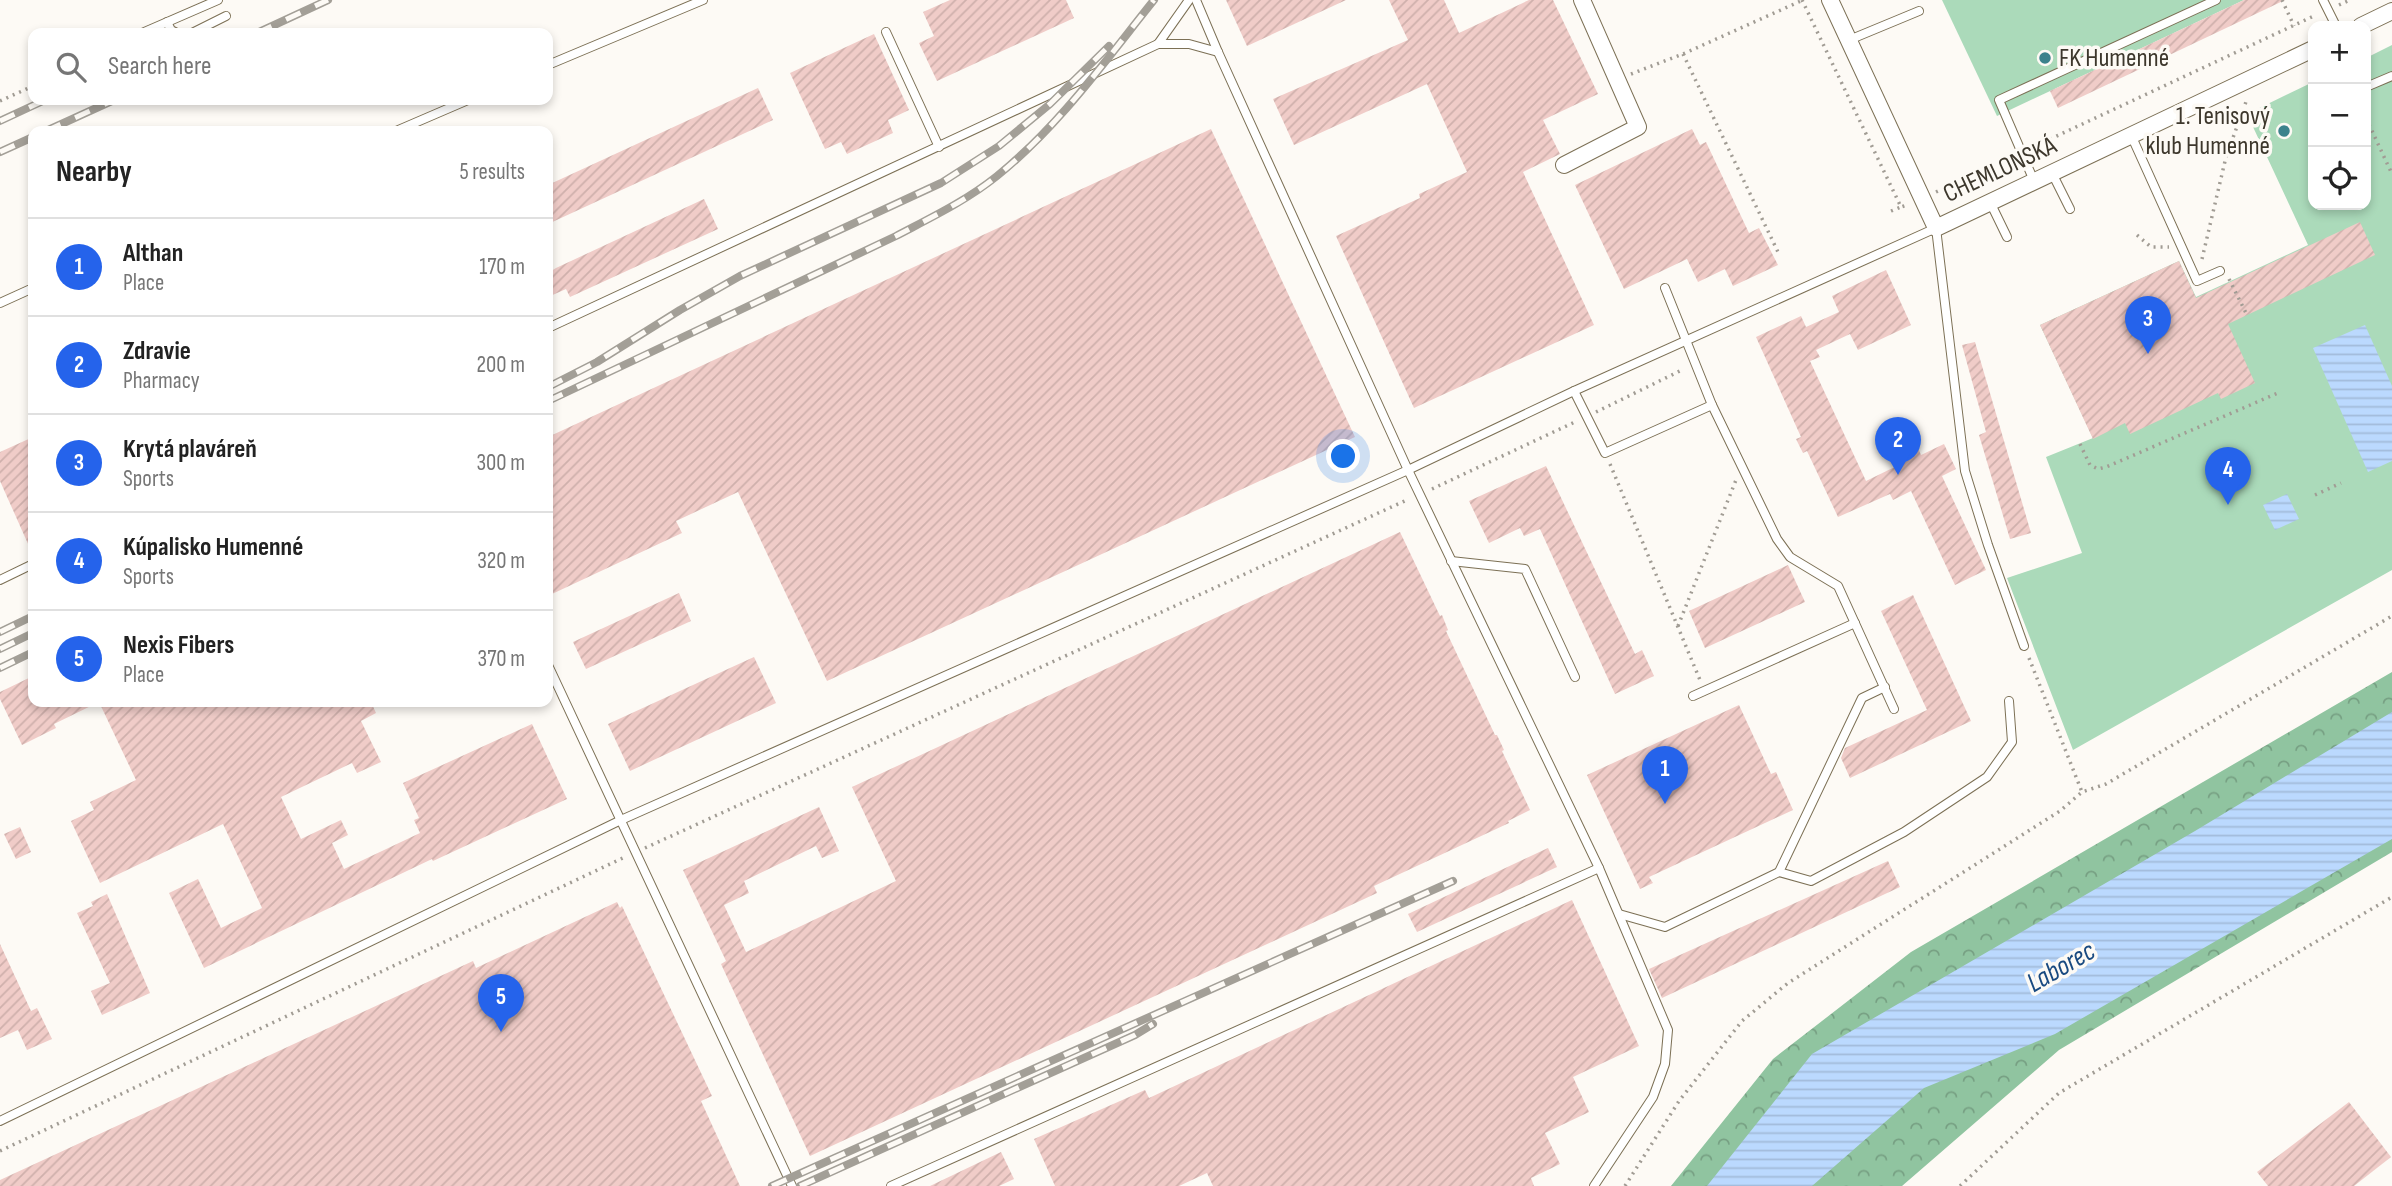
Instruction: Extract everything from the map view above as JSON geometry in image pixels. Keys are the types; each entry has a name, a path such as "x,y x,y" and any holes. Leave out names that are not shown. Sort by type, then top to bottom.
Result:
{"street":[{"path":"1564,165 1638,127 1582,0"},
{"name":"CHEMLONSKÁ","path":"1830,0 1936,228 2308,51"},
{"path":"2371,21 2392,12"}],"lane":[{"path":"153,28 218,0"},
{"path":"553,63 703,0"},
{"path":"1158,44 1189,0"},
{"path":"1196,0 1217,52 1419,495 1599,868 1668,1030 1665,1064 1653,1097 1594,1186"},
{"path":"2034,181 1999,100 2216,0"},
{"path":"2323,0 2334,21"},
{"path":"1849,40 1919,11"},
{"path":"202,28 226,16"},
{"path":"167,22 170,28"},
{"path":"886,32 939,147"},
{"path":"553,326 1158,44 1189,44 1217,52"},
{"path":"2371,85 2392,76"},
{"path":"408,126 456,105"},
{"path":"2131,135 2197,281 2220,271"},
{"path":"2052,173 2070,209"},
{"path":"1990,202 2007,237"},
{"path":"0,1121 621,820 1408,470 1574,391 1936,228 1965,471 2024,646"},
{"path":"1665,288 1712,405 1777,539 1790,557 1838,586 1895,709"},
{"path":"0,303 28,290"},
{"path":"1574,391 1605,453 1712,405"},
{"path":"1451,561 1525,569 1575,677"},
{"path":"0,580 28,566"},
{"path":"1693,696 1855,623"},
{"path":"553,676 792,1186"},
{"path":"1619,914 1665,927 1779,872 1861,698 1885,687"},
{"path":"1779,872 1811,881 1904,832 1987,777 2012,742 2009,701"},
{"path":"891,1186 1599,868"}],"path":[{"path":"1617,80 1683,54 1803,0"},
{"path":"2282,0 2294,26"},
{"path":"2044,142 2350,0"},
{"path":"1683,54 1777,252"},
{"path":"2197,281 2226,157 2255,76"},
{"path":"0,101 28,88"},
{"path":"2371,129 2392,174"},
{"path":"1891,211 1901,207"},
{"path":"2137,235 2151,247 2182,247"},
{"path":"2231,281 2248,315"},
{"path":"0,1151 636,852 1419,495 1695,364"},
{"path":"2080,444 2090,465 2098,469 2106,467 2278,393"},
{"path":"1605,453 1705,691"},
{"path":"1678,626 1742,465"},
{"path":"2315,495 2341,483"},
{"path":"1625,1186 1679,1101 1742,1021 1788,983 2060,811 2082,792 2106,784 2392,616"},
{"path":"2024,646 2082,792"},
{"path":"1960,1186 2059,1093 2392,897"}],"green space":[{"name":"FK Humenné","path":"1942,0 2244,0 1997,116"},
{"path":"2392,45 2392,570 2073,750 2007,578 2082,553 2046,457 2093,438 2040,325 2179,261 2196,297 2308,245 2247,114 2308,84 2308,210 2371,210 2371,56"},
{"path":"2392,672 2392,852 2059,1050 1902,1186 1671,1186 1773,1059 1911,952"}],"water":[{"path":"2365,325 2392,386 2392,461 2368,472 2313,348"},
{"path":"2287,494 2299,519 2275,530 2263,505"},
{"name":"Laborec","path":"2392,712 2392,839 2055,1034 1924,1088 1812,1186 1707,1186 1812,1054 2195,831"}],"building":[{"path":"950,0 1066,0 1074,18 937,81 919,43 934,36 923,12"},
{"path":"1226,0 1346,0 1247,46"},
{"path":"1389,0 1444,0 1459,33 1529,0 1553,0 1598,94 1543,120 1560,154 1523,172 1594,325 1414,408 1336,236 1420,198 1419,194 1467,172 1427,84 1294,145 1273,99 1408,40"},
{"path":"2244,0 2285,0 2058,108 2050,91"},
{"path":"874,34 909,110 888,120 893,133 847,154 841,142 825,149 790,73"},
{"path":"758,88 773,120 553,222 553,183"},
{"path":"1211,129 1355,437 827,681 738,492 676,521 682,533 553,594 553,435"},
{"path":"1692,129 1700,145 1706,142 1749,233 1759,228 1778,265 1733,286 1725,269 1698,282 1687,259 1624,289 1575,185"},
{"path":"704,199 718,229 570,297 566,289 553,295 553,270"},
{"path":"2360,222 2375,255 2228,324 2255,383 2221,399 2218,393 2130,434 2125,423 2093,439 2040,325 2179,261 2196,298"},
{"path":"1886,270 1911,325 1858,350 1850,334 1816,350 1820,357 1810,361 1866,481 1907,461 1904,454 1918,448 1921,455 1944,444 1956,469 1942,476 1986,570 1955,585 1911,491 1893,500 1890,494 1838,517 1807,451 1803,453 1796,439 1801,437 1756,337 1801,316 1806,327 1839,312 1832,296"},
{"path":"1975,342 2031,533 2010,539 1979,435 1986,432 1962,345"},
{"path":"28,439 28,544 0,481 0,452"},
{"path":"1546,466 1635,654 1642,650 1654,676 1615,694 1540,529 1524,536 1520,528 1489,543 1469,501"},
{"path":"1400,532 1440,616 1442,615 1448,630 1446,631 1530,810 1508,821 1509,823 1374,886 1377,893 810,1156 721,964 726,961 683,870 819,807 839,851 822,858 816,846 744,881 749,893 724,905 746,952 896,881 852,787"},
{"path":"1788,565 1805,602 1705,648 1689,611"},
{"path":"679,593 691,621 586,669 573,642"},
{"path":"1913,595 1971,721 1850,778 1841,758 1845,748 1927,710 1881,611"},
{"path":"754,657 776,703 630,771 608,724"},
{"path":"28,678 28,707 89,707 54,724 56,728 22,745 0,699 0,692"},
{"path":"1739,705 1771,774 1776,772 1793,810 1649,877 1653,883 1640,889 1587,775"},
{"path":"101,707 373,707 376,713 361,721 381,762 357,773 352,763 281,797 301,839 341,820 348,835 332,843 344,869 420,833 414,820 419,818 403,783 532,724 567,799 433,861 432,859 204,968 169,893 198,879 221,928 262,908 223,824 100,883 71,821 94,810 90,802 136,780"},
{"path":"20,827 31,852 16,859 4,834"},
{"path":"1548,848 1557,867 1417,932 1408,914"},
{"path":"1888,861 1900,887 1662,998 1649,969"},
{"path":"107,894 150,993 102,1015 91,991 110,983 77,913 93,906 91,902"},
{"path":"1572,900 1639,1046 1573,1077 1589,1112 1545,1133 1560,1164 1531,1178 1534,1186 1213,1186 1207,1173 1179,1186 1055,1186 1034,1139 1145,1090 1149,1098"},
{"path":"617,902 620,908 622,906 712,1096 701,1101 740,1186 0,1186 0,1180 473,961 476,968"},
{"path":"0,944 31,1011 37,1008 52,1039 27,1050 18,1030 0,1038"},
{"path":"2349,1102 2391,1157 2354,1186 2268,1186 2257,1172"},
{"path":"1001,1152 1014,1179 999,1186 930,1186"}],"railway":[{"path":"268,28 328,0"},
{"path":"553,399 896,236 973,193 1020,157 1041,136 1154,0"},
{"path":"553,384 597,362 740,276 941,183 999,146 1050,104 1109,46"},
{"path":"0,121 34,105"},
{"path":"57,126 103,105"},
{"path":"0,152 28,139"},
{"path":"0,632 28,618"},
{"path":"0,649 28,635"},
{"path":"0,668 28,654"},
{"path":"772,1186 1453,881"},
{"path":"800,1186 1135,1035 1153,1024"}],"place":[{"name":"FK Humenné","path":"2045,58"},
{"name":"1. Tenisový klub Humenné","path":"2284,131"},
{"name":"Krytá plaváreň","path":"2148,354"},
{"name":"Zdravie","path":"1898,475"},
{"name":"Kúpalisko Humenné","path":"2228,505"},
{"name":"Althan","path":"1665,804"},
{"name":"Nexis Fibers","path":"501,1032"}]}
